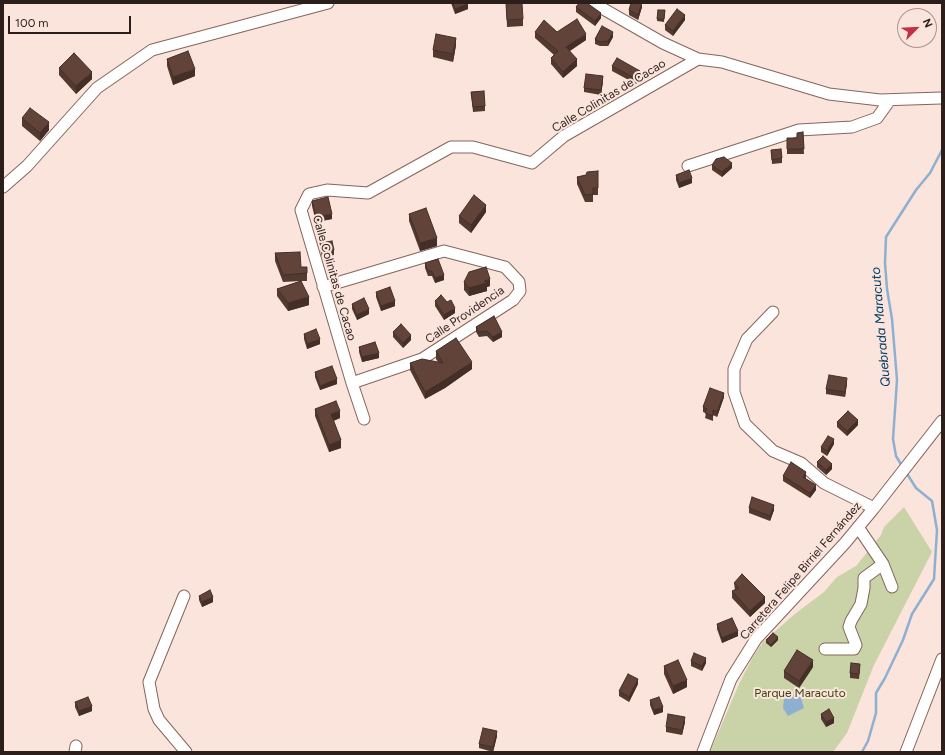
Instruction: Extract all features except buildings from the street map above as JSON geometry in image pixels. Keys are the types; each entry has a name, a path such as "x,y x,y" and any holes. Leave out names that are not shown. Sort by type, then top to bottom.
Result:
{"street":[{"path":"3,187 27,166 98,88 152,50 328,3"},
{"path":"594,3 663,43 698,59 722,62 829,94 880,100 940,98"},
{"name":"Calle Colinitas de Cacao","path":"364,419 301,210 309,194 327,190 368,194 451,147 473,148 532,163 564,136 698,59"},
{"path":"688,166 799,130 852,127 877,118 890,100"},
{"name":"Calle Providencia","path":"323,287 444,251 504,267 519,282 520,291 512,300 422,359 352,383"},
{"path":"773,312 747,339 734,369 734,392 745,424 773,451 801,463 824,483 874,508"},
{"name":"Carretera Felipe Birriel Fernández","path":"703,752 731,679 756,639 858,527 942,421"},
{"path":"858,527 883,564 892,587"},
{"path":"825,649 854,649 856,645 849,627 861,604 864,578 883,564"},
{"path":"184,596 149,682 154,709 160,720 186,752"},
{"path":"906,752 942,659"}],"green space":[{"name":"Parque Maracuto","path":"904,507 932,552 874,665 847,733 833,752 710,752 739,684 753,657 763,642 796,613 824,592 837,577 856,566 881,535 884,527"}],"water":[{"path":"792,693 801,698 804,708 788,716 783,708 784,699"}],"waterway":[{"name":"Quebrada Maracuto","path":"902,466 896,456 893,439 897,380 892,319 887,289 885,263 886,237 916,190 930,173 942,150"},
{"name":"Quebrada Maracuto","path":"862,752 868,741 876,713 876,693 885,678 903,640 912,614 934,579 937,530 932,501 916,488 906,472"}]}
